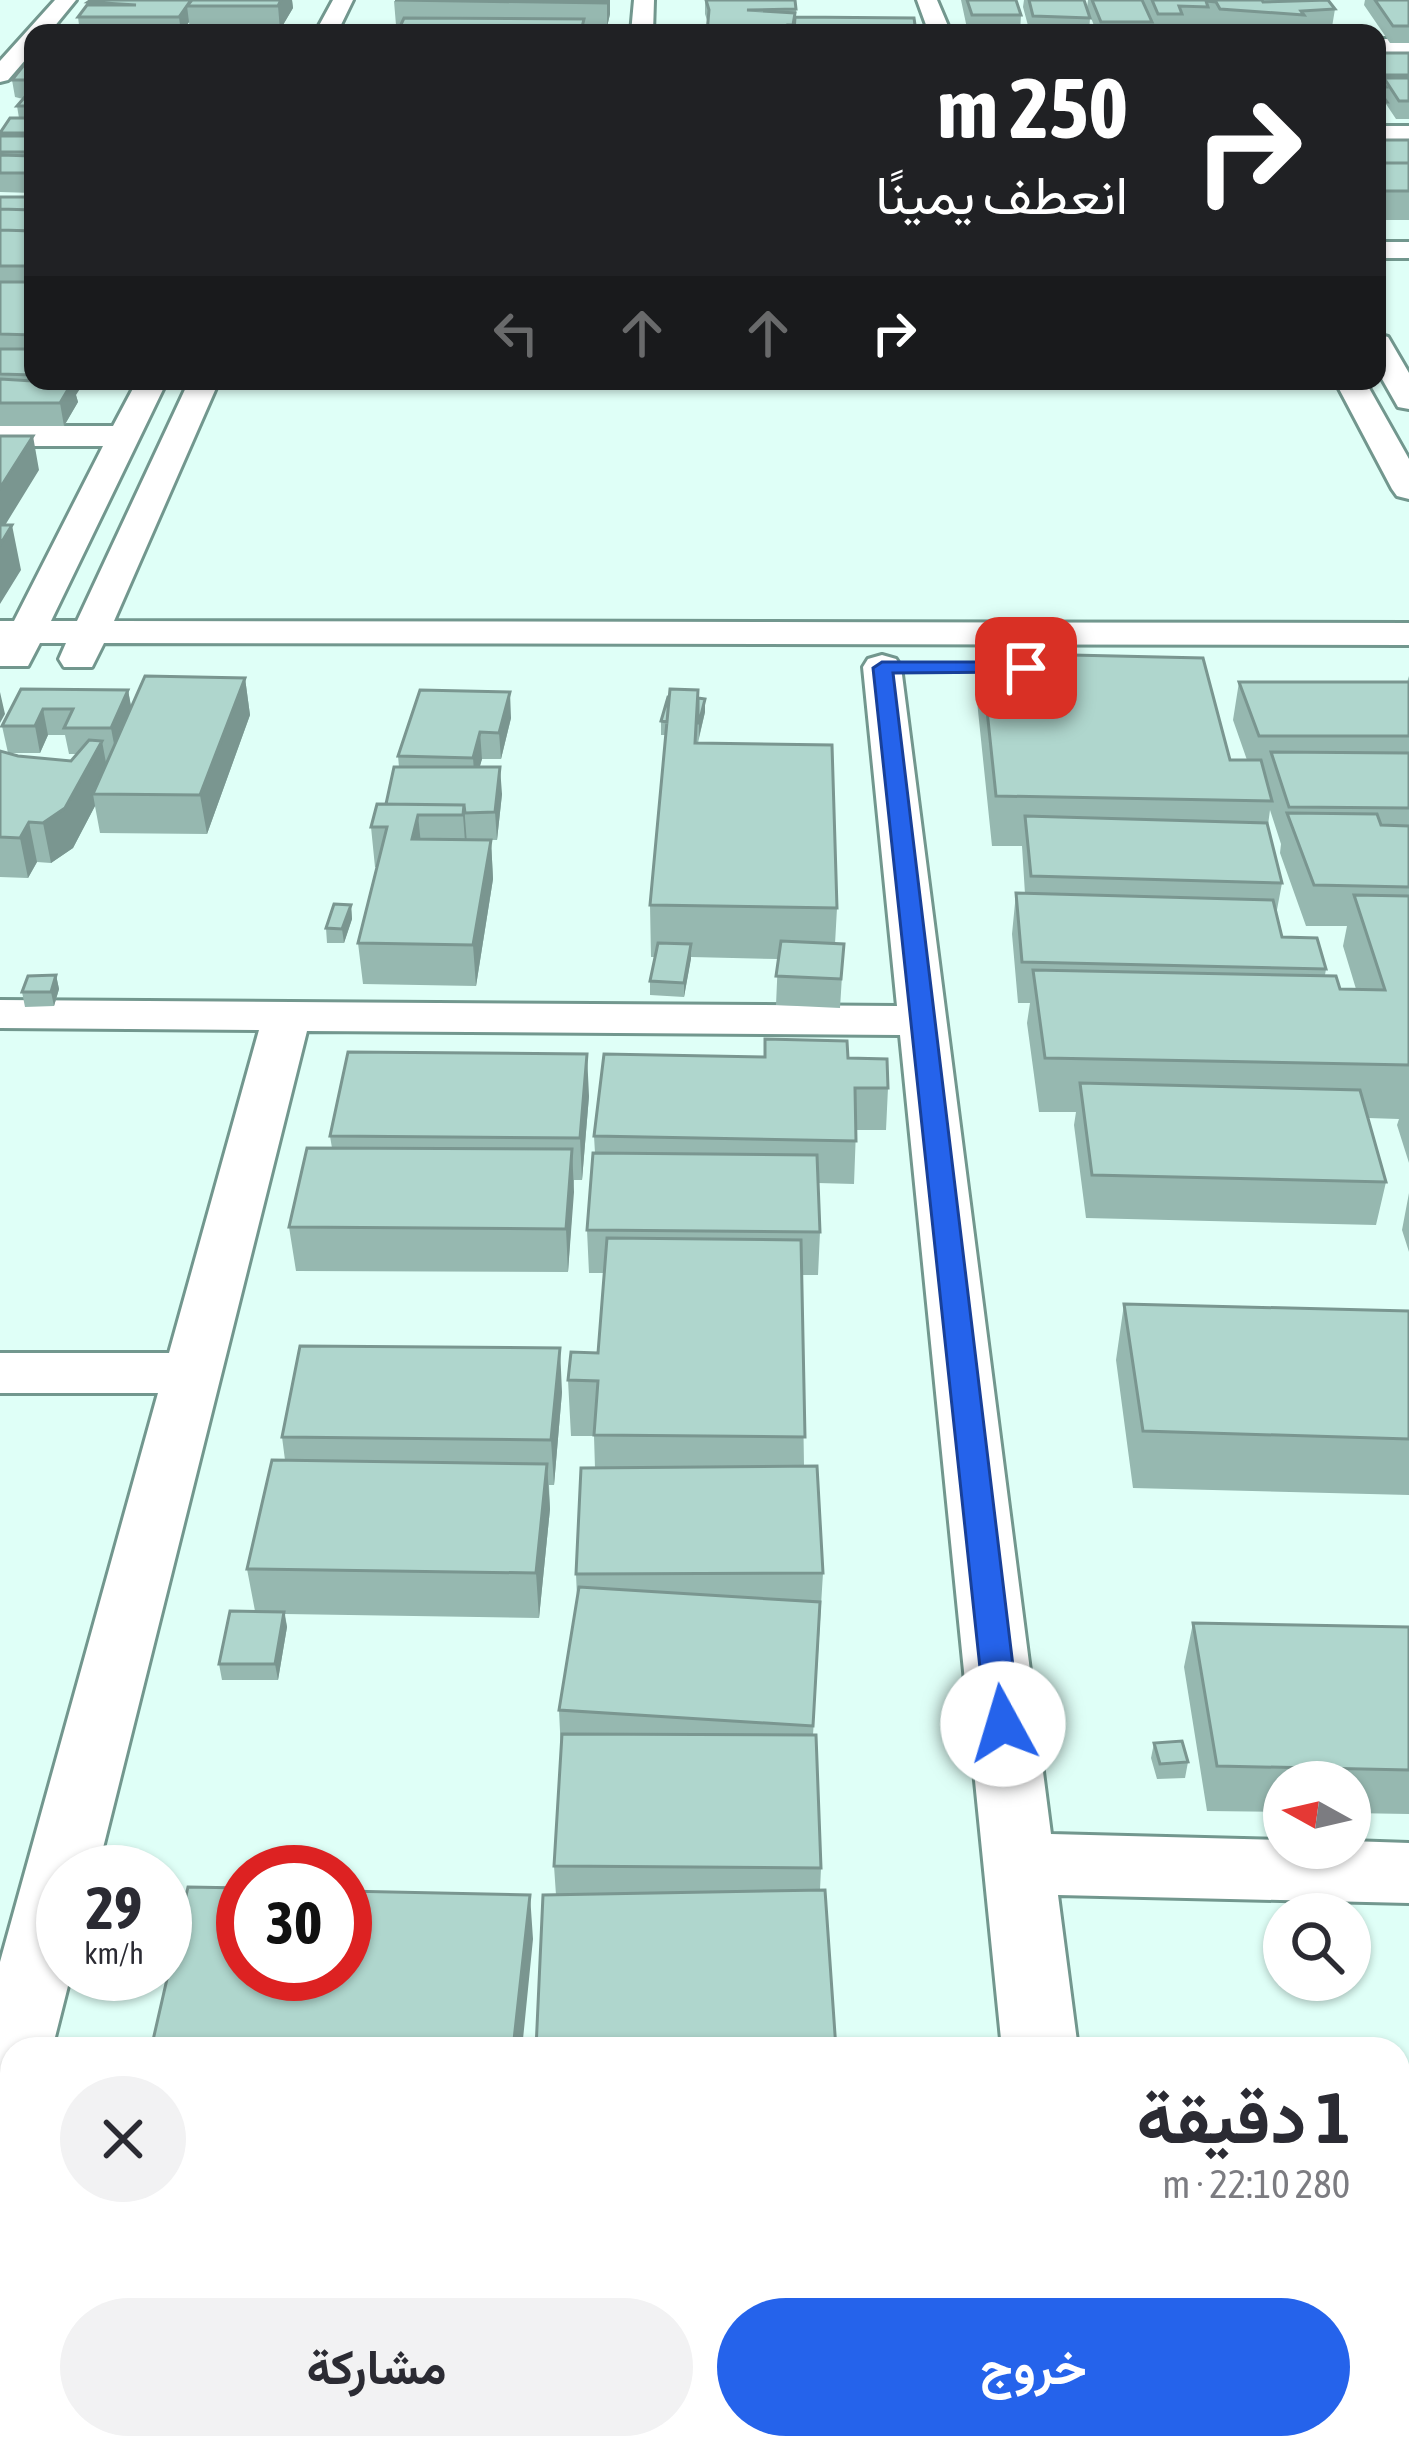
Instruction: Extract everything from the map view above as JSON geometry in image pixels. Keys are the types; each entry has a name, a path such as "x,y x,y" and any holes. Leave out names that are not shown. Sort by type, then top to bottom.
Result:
{"street":[{"path":"45,24 66,0"},
{"path":"0,75 24,48"},
{"path":"1386,359 1409,400"},
{"path":"147,390 9,649 474,632 1409,634"},
{"path":"82,649 200,390"},
{"path":"1355,390 1409,489"},
{"path":"0,436 124,436"},
{"path":"368,667 474,632"},
{"path":"82,649 368,667 1409,668"},
{"path":"882,668 1039,2037"},
{"path":"0,1014 923,1022"},
{"path":"17,2037 287,1016"},
{"path":"0,1373 192,1373"},
{"path":"1019,1864 1409,1873"}],"building":[{"path":"191,0 179,17 78,17 87,5 136,5 88,2"},
{"path":"192,0 281,0 278,6 187,6"},
{"path":"395,0 607,0 607,3"},
{"path":"706,0 795,0 796,9 747,10 795,13 793,24 708,24"},
{"path":"967,0 1016,0 1021,15 972,15"},
{"path":"1029,0 1084,0 1090,18 1033,16"},
{"path":"1092,0 1142,0 1152,22 1101,22"},
{"path":"1152,0 1328,0 1335,9 1301,11 1304,15 1220,9 1216,2 1206,1 1208,7 1179,6 1182,14 1158,14"},
{"path":"1375,0 1409,0 1409,26 1393,26"},
{"path":"795,17 914,18 915,24 795,24"},
{"path":"404,18 584,19 583,24 401,24"},
{"path":"1386,53 1409,53 1409,75 1386,75"},
{"path":"1386,78 1409,78 1409,101 1399,101"},
{"path":"10,118 24,118 24,133 0,133"},
{"path":"0,136 24,136 24,152 0,152"},
{"path":"1386,140 1409,140 1409,163 1386,163"},
{"path":"0,155 24,156 24,173 0,173"},
{"path":"1386,163 1409,163 1409,191 1386,191"},
{"path":"0,197 24,197 24,210 0,209"},
{"path":"0,209 24,210 24,231 0,230"},
{"path":"0,230 24,231 24,266 0,266"},
{"path":"0,282 24,282 24,335 0,334"},
{"path":"0,349 24,349 24,375 0,374"},
{"path":"0,379 24,380 24,390 68,390 60,403 0,403"},
{"path":"0,436 33,436 0,488"},
{"path":"0,525 12,525 0,545"},
{"path":"981,653 1203,658 1230,760 1261,760 1272,801 996,796"},
{"path":"145,676 245,678 200,795 93,794"},
{"path":"1239,682 1409,682 1409,736 1259,736"},
{"path":"21,689 128,690 111,728 64,728 73,709 43,709 35,726 2,726"},
{"path":"670,689 698,690 695,743 832,745 837,908 650,905"},
{"path":"420,690 510,692 499,733 480,732 473,758 398,756"},
{"path":"698,698 705,699 699,723 698,723"},
{"path":"89,740 102,741 65,808 43,823 29,822 20,838 0,837 0,751 71,761"},
{"path":"1271,752 1409,753 1409,808 1289,807"},
{"path":"394,767 500,767 495,812 465,813 464,805 386,804"},
{"path":"377,804 464,805 463,815 418,815 412,839 491,840 473,945 358,943 387,827 371,827"},
{"path":"1287,813 1377,814 1381,825 1409,826 1409,887 1314,885"},
{"path":"1025,816 1267,823 1282,883 1031,876"},
{"path":"1016,893 1273,900 1282,937 1317,938 1326,969 1022,962"},
{"path":"1354,895 1409,896 1409,1065 1045,1058 1033,970 1336,976 1340,989 1385,990"},
{"path":"334,904 351,905 342,929 326,928"},
{"path":"781,941 844,944 841,979 776,976"},
{"path":"658,943 691,944 684,983 650,981"},
{"path":"56,975 51,992 22,992 28,976"},
{"path":"765,1039 847,1041 848,1058 887,1059 888,1088 855,1088 856,1141 594,1136 604,1054 765,1057"},
{"path":"348,1052 587,1054 580,1138 330,1136"},
{"path":"1080,1083 1360,1090 1386,1182 1092,1175"},
{"path":"307,1148 572,1149 566,1229 289,1227"},
{"path":"593,1153 817,1155 820,1232 587,1230"},
{"path":"607,1238 801,1240 805,1437 594,1435 598,1381 568,1380 571,1352 598,1353"},
{"path":"1124,1304 1409,1311 1409,1439 1143,1431"},
{"path":"300,1346 560,1348 551,1440 282,1437"},
{"path":"272,1460 547,1464 536,1573 247,1569"},
{"path":"817,1466 823,1573 576,1574 581,1468"},
{"path":"579,1587 820,1602 813,1726 559,1710"},
{"path":"230,1611 284,1612 275,1664 219,1664"},
{"path":"1193,1623 1409,1627 1409,1770 1371,1769 1371,1761 1217,1766"},
{"path":"562,1734 816,1735 821,1868 554,1866"},
{"path":"1182,1741 1188,1762 1160,1764 1154,1743"},
{"path":"192,1887 216,1888 216,2001 372,2001 372,1892 530,1895 514,2037 154,2037 162,2001 192,2001"},
{"path":"825,1890 835,2037 537,2037 543,1895"}],"route":[{"path":"1003,1724 882,668 1026,668"}]}
